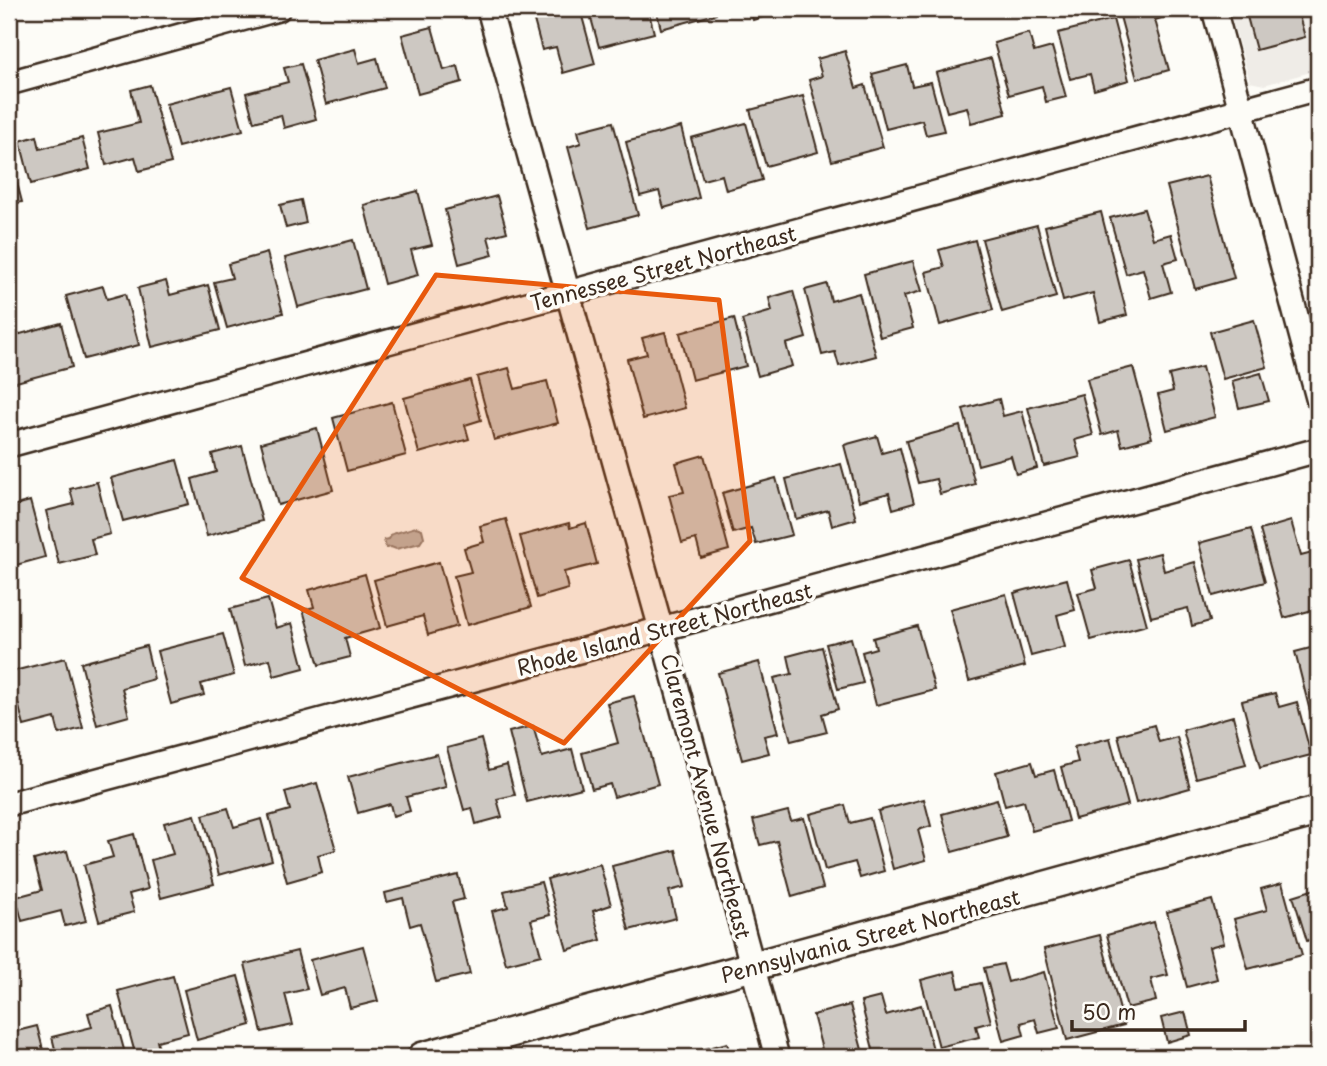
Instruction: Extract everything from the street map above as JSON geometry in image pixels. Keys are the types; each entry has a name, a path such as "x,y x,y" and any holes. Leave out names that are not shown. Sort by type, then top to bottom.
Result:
{"street":[{"path":"9,83 278,9"},
{"name":"Claremont Avenue Northeast","path":"489,9 777,1057"},
{"path":"1214,9 1318,398"},
{"name":"Tennessee Street Northeast","path":"9,445 1318,89"},
{"name":"Rhode Island Street Northeast","path":"9,804 1318,450"},
{"name":"Pennsylvania Street Northeast","path":"422,1057 1318,811"}],"highlighted area":[{"path":"436,275 719,300 750,541 564,743 242,578"}],"shaded area":[{"path":"1229,9 1318,9 1318,70 1264,85 1250,82"},
{"path":"416,527 422,529 424,537 420,543 396,549 386,548 384,540 389,539 392,534"}],"building":[{"path":"531,9 580,9 595,64 563,73 556,47 542,50"},
{"path":"648,9 654,33 599,47 589,11"},
{"path":"656,9 715,9 716,14 661,29"},
{"path":"750,9 781,9 782,11 753,20"},
{"path":"1118,9 1169,9 1171,15 1155,20 1169,70 1137,79"},
{"path":"1245,9 1297,9 1305,37 1256,50"},
{"path":"1113,19 1129,80 1094,90 1090,74 1070,79 1058,33"},
{"path":"432,27 444,70 458,66 462,82 418,94 402,35"},
{"path":"1029,33 1034,52 1052,47 1066,97 1046,102 1042,86 1009,95 994,43"},
{"path":"355,49 359,63 377,58 385,88 326,104 314,60"},
{"path":"845,51 856,88 865,85 883,147 832,161 809,80 822,76 817,59"},
{"path":"991,58 1006,114 971,123 967,107 947,112 936,73"},
{"path":"301,64 316,119 284,128 281,115 254,122 246,93 288,82 284,68"},
{"path":"907,65 912,86 931,82 944,131 926,135 922,120 886,129 872,74"},
{"path":"150,85 171,163 139,171 135,157 106,165 98,133 139,123 131,90"},
{"path":"231,87 243,130 178,147 166,104"},
{"path":"803,96 818,152 766,166 750,110"},
{"path":"613,122 638,215 590,228 568,147 581,143 578,131"},
{"path":"746,123 762,180 726,190 722,175 703,180 691,138"},
{"path":"681,127 699,198 664,208 659,191 640,196 626,142"},
{"path":"37,136 40,149 82,138 90,169 31,184 20,141"},
{"path":"9,152 22,202 9,205"},
{"path":"1207,176 1234,278 1195,289 1167,186"},
{"path":"418,191 432,245 411,250 418,275 384,284 364,205"},
{"path":"497,196 507,232 488,237 493,255 459,264 445,210"},
{"path":"301,200 306,223 286,228 280,205"},
{"path":"1144,209 1153,239 1171,234 1178,259 1163,263 1171,292 1151,298 1143,269 1126,274 1110,218"},
{"path":"1101,212 1127,315 1100,322 1093,293 1063,301 1045,226"},
{"path":"1037,225 1056,297 1002,312 982,239"},
{"path":"353,240 366,289 298,307 285,258"},
{"path":"975,240 993,310 940,325 926,272 944,267 939,250"},
{"path":"267,253 283,313 227,328 214,282 232,278 228,264"},
{"path":"913,261 922,291 904,296 913,328 880,337 864,274"},
{"path":"166,281 170,295 208,285 220,330 152,347 138,288"},
{"path":"827,284 831,301 859,293 876,356 839,366 835,352 822,355 805,290"},
{"path":"103,286 107,299 125,294 139,345 84,359 66,296"},
{"path":"793,291 806,338 786,344 792,366 758,376 742,320 772,311 769,298"},
{"path":"734,318 746,366 692,380 680,333"},
{"path":"1254,320 1267,367 1223,379 1210,332"},
{"path":"61,323 72,367 9,384 9,337"},
{"path":"665,332 685,408 643,419 627,359 647,354 642,338"},
{"path":"1133,367 1152,438 1122,446 1118,430 1102,435 1087,379"},
{"path":"1202,367 1215,417 1167,430 1158,395 1173,391 1169,375"},
{"path":"509,368 515,389 547,381 558,423 494,440 477,377"},
{"path":"1261,373 1269,401 1239,408 1232,381"},
{"path":"470,380 481,420 465,425 469,439 419,453 404,398"},
{"path":"1082,394 1093,435 1075,440 1080,457 1044,466 1028,408"},
{"path":"999,399 1003,416 1022,411 1037,468 1016,474 1011,456 978,465 963,409"},
{"path":"392,402 406,455 347,471 333,418"},
{"path":"960,426 975,484 940,494 936,479 918,483 906,441"},
{"path":"317,428 333,490 278,505 261,443"},
{"path":"877,436 882,453 900,448 914,503 893,509 889,493 859,501 844,445"},
{"path":"242,446 262,521 207,536 192,479 216,472 212,454"},
{"path":"704,455 729,550 701,558 696,539 682,543 669,495 684,492 676,463"},
{"path":"177,460 189,504 123,521 111,478"},
{"path":"841,464 856,519 832,526 828,510 796,519 786,479"},
{"path":"776,478 792,535 756,544 751,528 733,533 722,493"},
{"path":"97,482 110,534 91,539 95,555 59,564 46,511 74,504 70,489"},
{"path":"30,501 45,557 9,567 9,507"},
{"path":"506,519 531,607 467,625 454,576 471,572 464,548 484,542 480,526"},
{"path":"1291,521 1301,556 1316,552 1318,587 1310,589 1316,609 1284,618 1260,530"},
{"path":"569,523 570,528 586,523 597,564 564,572 568,589 537,598 520,536"},
{"path":"1251,529 1265,582 1213,596 1199,543"},
{"path":"1160,553 1164,571 1195,562 1210,621 1192,626 1188,608 1151,617 1136,559"},
{"path":"1129,560 1147,625 1091,640 1078,593 1097,588 1092,570"},
{"path":"439,562 457,626 428,635 423,616 387,626 374,580"},
{"path":"365,574 380,628 345,638 350,657 319,665 303,610 314,607 309,590"},
{"path":"1067,579 1075,610 1057,615 1065,647 1031,656 1014,593"},
{"path":"1006,594 1025,666 969,681 950,609"},
{"path":"268,599 276,628 292,623 304,668 274,676 270,659 245,666 230,609"},
{"path":"917,626 935,690 876,705 862,652 876,648 873,638"},
{"path":"223,634 234,675 201,684 204,695 171,704 157,651"},
{"path":"851,638 863,683 838,689 826,644"},
{"path":"146,646 154,679 122,688 129,716 97,725 81,663"},
{"path":"1318,646 1318,743 1295,652"},
{"path":"822,647 838,709 822,714 827,732 791,741 774,678 792,674 788,656"},
{"path":"65,658 83,728 59,734 55,718 24,726 10,672"},
{"path":"759,662 778,733 764,736 769,753 742,760 718,673"},
{"path":"1275,693 1279,707 1297,702 1311,755 1260,768 1242,701"},
{"path":"634,696 658,784 614,797 610,784 592,789 582,753 618,743 607,703"},
{"path":"1233,716 1246,765 1196,778 1183,730"},
{"path":"1154,725 1159,742 1177,737 1190,788 1136,803 1118,735"},
{"path":"533,726 542,757 572,749 582,788 527,802 509,732"},
{"path":"1110,738 1128,805 1075,819 1061,767 1078,762 1074,747"},
{"path":"481,739 489,770 507,765 515,795 497,799 502,817 476,824 472,808 464,810 447,748"},
{"path":"437,754 446,787 406,797 410,811 393,816 390,804 358,813 348,777"},
{"path":"1032,762 1036,775 1054,770 1068,821 1032,831 1024,801 1005,806 996,772"},
{"path":"317,783 336,850 318,855 322,872 287,882 269,816 290,810 285,792"},
{"path":"924,799 931,826 918,830 926,860 893,869 878,811"},
{"path":"997,799 1007,837 952,852 942,814"},
{"path":"845,805 850,823 870,818 884,871 860,878 855,862 825,870 810,814"},
{"path":"228,808 234,827 261,819 272,860 219,875 203,815"},
{"path":"788,811 791,821 804,818 823,888 792,897 777,841 760,845 753,820"},
{"path":"195,815 214,884 161,898 151,860 173,854 164,823"},
{"path":"134,834 148,889 129,894 134,912 99,921 84,865 113,857 108,841"},
{"path":"676,850 685,887 669,891 676,918 629,930 612,866"},
{"path":"67,851 86,921 65,926 61,911 22,921 16,897 42,890 34,860"},
{"path":"600,864 611,905 593,911 601,940 567,950 547,879"},
{"path":"458,875 464,899 452,902 470,974 436,982 420,923 410,926 403,898 387,902 385,893"},
{"path":"541,882 550,915 531,920 541,955 506,964 492,911 508,907 504,891"},
{"path":"1282,883 1302,955 1248,969 1234,919 1267,910 1261,889"},
{"path":"1318,888 1318,937 1307,941 1293,896"},
{"path":"1212,900 1224,943 1209,947 1217,979 1187,987 1167,912"},
{"path":"1154,922 1168,975 1151,979 1156,1001 1127,1008 1107,935"},
{"path":"1100,935 1124,1025 1067,1040 1044,949"},
{"path":"363,946 378,1001 350,1008 345,988 320,995 310,960"},
{"path":"297,951 307,989 285,994 293,1025 262,1032 245,964"},
{"path":"1003,964 1008,982 1044,972 1059,1028 1039,1033 1035,1019 1021,1023 1024,1035 1003,1041 984,968"},
{"path":"955,971 959,988 981,983 991,1022 976,1026 979,1037 939,1047 921,980"},
{"path":"173,976 188,1033 157,1041 161,1057 136,1057 118,991"},
{"path":"238,976 251,1025 197,1040 184,990"},
{"path":"881,997 886,1015 921,1005 934,1053 919,1057 875,1057 861,1002"},
{"path":"850,1005 864,1057 824,1057 813,1015"},
{"path":"112,1006 126,1057 57,1057 52,1037 92,1027 88,1013"},
{"path":"1185,1012 1191,1035 1167,1042 1161,1018"},
{"path":"37,1026 45,1057 9,1057 9,1033"},
{"path":"727,1043 731,1057 679,1056"}]}
